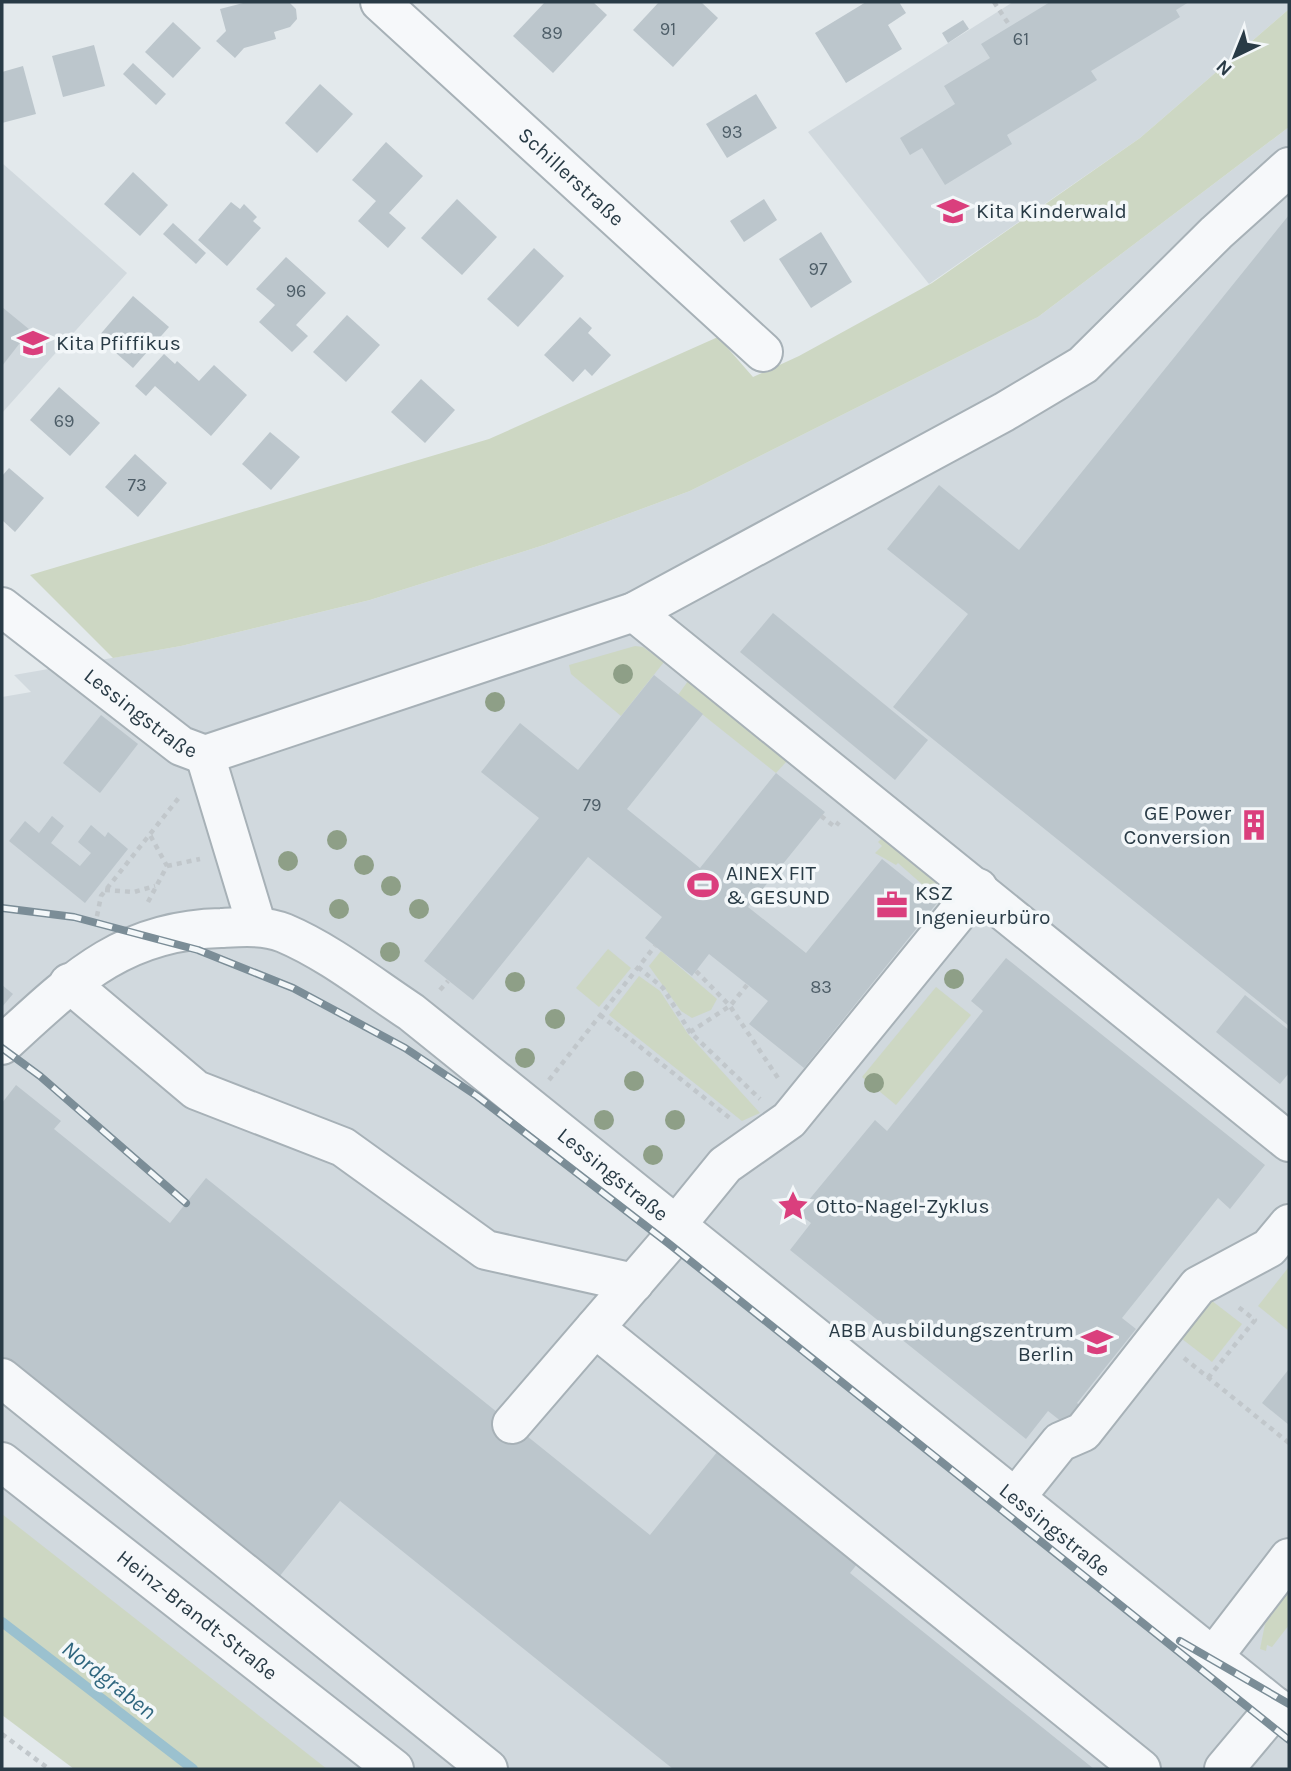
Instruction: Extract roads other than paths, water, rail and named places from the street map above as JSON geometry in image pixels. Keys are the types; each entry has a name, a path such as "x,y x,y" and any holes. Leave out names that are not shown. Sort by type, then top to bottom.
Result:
{"street":[{"name":"Schillerstraße","path":"380,2 763,352"},
{"path":"205,755 634,612 1003,412 1083,365 1216,233 1289,167"},
{"name":"Lessingstraße","path":"2,607 181,746 205,755 257,927 282,932 317,951 411,1012 1282,1712"},
{"path":"634,612 1289,1142"},
{"path":"512,1424 668,1243 677,1224 725,1165 784,1104 978,888"},
{"path":"2,1045 69,983 113,953 139,941 206,928 257,927"},
{"path":"69,983 196,1090 343,1147 486,1250 634,1283"},
{"path":"1016,1497 1060,1442 1083,1432 1198,1286 1269,1248 1289,1224"},
{"path":"595,1328 1141,1769"},
{"path":"2,1378 488,1769"},
{"name":"Heinz-Brandt-Straße","path":"2,1462 394,1769"},
{"path":"1213,1657 1289,1558"},
{"path":"1224,1769 1282,1712"}],"waterway":[{"name":"Nordgraben","path":"2,1622 193,1769"}],"railway":[{"path":"2,908 74,917 198,950 293,988 405,1048 477,1096 668,1243 1289,1740"},
{"path":"2,1048 40,1076 186,1203"},
{"path":"1180,1641 1289,1704"}],"place":[{"name":"Kita Kinderwald","path":"953,211"},
{"name":"Kita Pfiffikus","path":"33,343"},
{"name":"GE Power Conversion","path":"1254,825"},
{"name":"AINEX FIT & GESUND","path":"703,885"},
{"name":"KSZ Ingenieurbüro","path":"892,905"},
{"name":"Otto-Nagel-Zyklus","path":"793,1206"},
{"name":"ABB Ausbildungszentrum Berlin","path":"1097,1342"}]}
